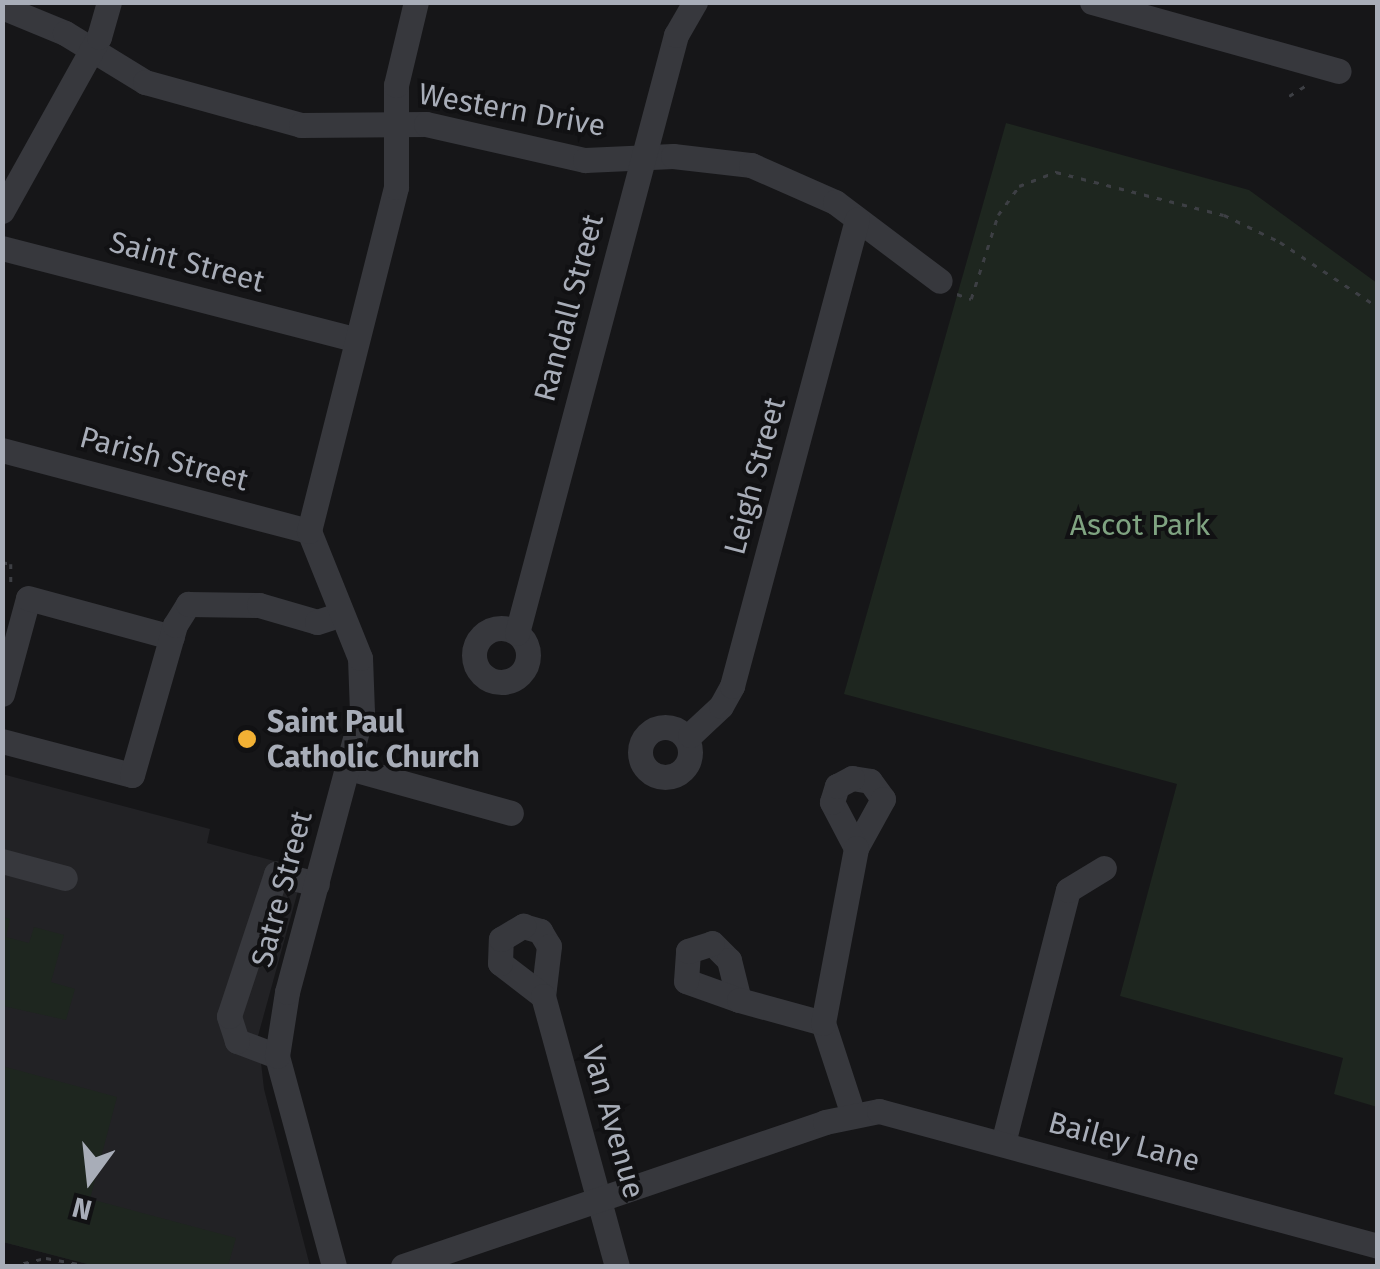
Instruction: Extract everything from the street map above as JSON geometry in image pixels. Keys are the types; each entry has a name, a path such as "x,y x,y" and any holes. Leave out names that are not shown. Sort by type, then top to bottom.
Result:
{"street":[{"path":"2,211 92,51 109,2"},
{"path":"309,531 396,187 398,74 416,2"},
{"name":"Randall Street","path":"517,633 676,35 694,2"},
{"path":"1092,2 1166,12 1329,77"},
{"name":"Western Drive","path":"2,6 157,86 301,125 437,126 586,160 642,158 751,165 803,185 857,219 940,281"},
{"name":"Leigh Street","path":"690,735 730,693 857,219"},
{"name":"Saint Street","path":"2,248 355,339"},
{"name":"Parish Street","path":"2,450 309,531"},
{"name":"Satre Street","path":"309,531 360,658 362,685 349,768 316,884 277,1056 334,1266"},
{"path":"2,694 28,598 172,637"},
{"path":"2,742 135,774 172,637 184,607 198,600 263,606 317,622 342,614"},
{"path":"349,768 511,813"},
{"path":"853,1115 822,1023 856,848"},
{"path":"2,862 65,878"},
{"path":"1003,1142 1068,890 1104,868"},
{"path":"277,1056 237,1041 229,1016 276,874 316,884"},
{"name":"Van Avenue","path":"543,996 617,1266"},
{"path":"739,1000 822,1023"},
{"name":"Bailey Lane","path":"403,1266 853,1115 898,1114 1378,1246"}],"path":[{"path":"1289,96 1329,77"},
{"path":"940,281 971,299 998,215 1020,186 1056,172 1224,215 1280,242 1378,307"},
{"path":"2,562 11,564 8,579 28,598"},
{"path":"10,1266 46,1258 89,1266"}],"shaded area":[{"path":"2,774 210,829 207,843 304,869 258,1036 264,1089 310,1266 95,1266 3,1242"}],"green space":[{"name":"Ascot Park","path":"1006,123 1249,190 1377,283 1377,1107 1334,1094 1343,1058 1120,996 1177,784 844,694"},
{"path":"3,917 10,919 6,937 29,943 34,927 64,935 51,982 75,989 66,1020 3,1006"},
{"path":"2,1066 117,1097 90,1199 236,1238 228,1266 95,1266 3,1242"}],"place":[{"name":"Saint Paul Catholic Church","path":"247,739"}]}
